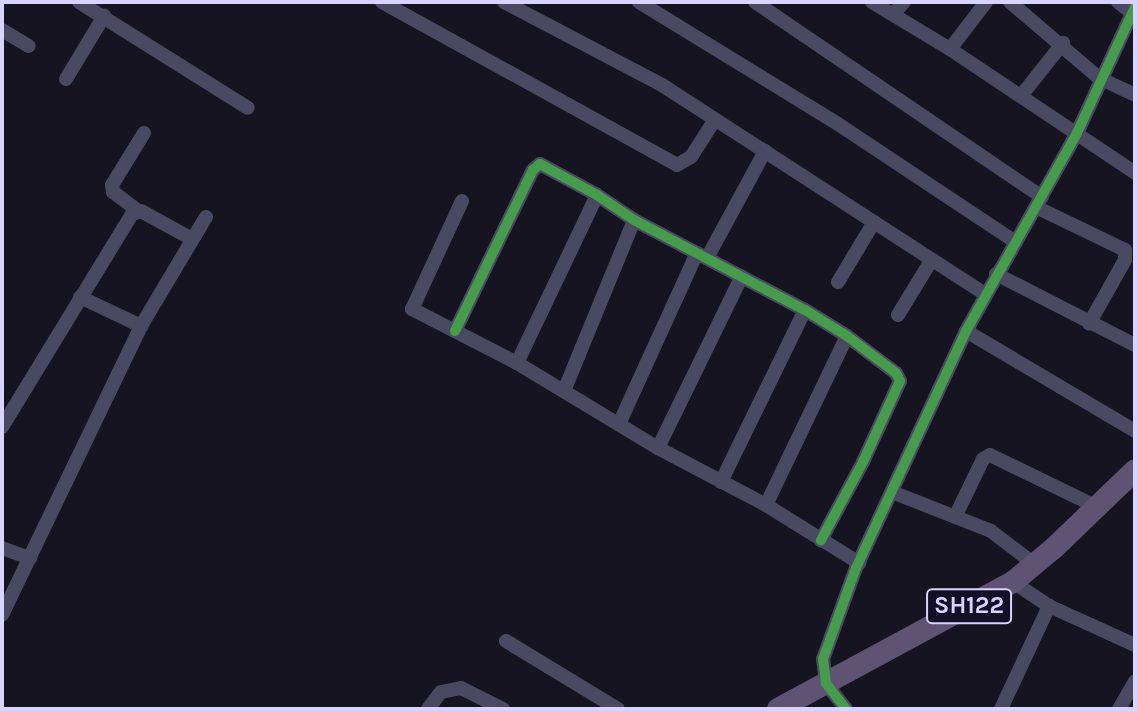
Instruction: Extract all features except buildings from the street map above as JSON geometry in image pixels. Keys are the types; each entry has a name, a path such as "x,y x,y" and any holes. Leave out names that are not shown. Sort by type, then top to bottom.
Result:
{"main road":[{"name":"SH122","path":"778,709 1013,582 1135,470"}],"street":[{"path":"79,2 248,108"},
{"path":"382,2 677,165 691,157 714,121"},
{"path":"504,2 662,85 985,294"},
{"path":"639,2 838,124 1014,241"},
{"path":"755,2 1039,202 1125,250 1125,260 1089,324"},
{"path":"872,2 950,49 1135,173"},
{"path":"893,14 904,2"},
{"path":"950,49 986,2"},
{"path":"1010,2 1063,43 1099,78 1135,95"},
{"path":"846,709 826,683 822,666 825,651 859,563 966,331 1077,133 1099,78 1133,10 1118,2"},
{"path":"66,79 104,16"},
{"path":"2,30 29,46"},
{"path":"1021,96 1063,43"},
{"path":"144,133 112,185 113,192 137,210 192,239"},
{"path":"619,424 702,255 765,151"},
{"path":"455,331 533,170 545,165 634,220 805,310 847,336 896,373 900,381 863,462 821,540"},
{"path":"517,363 597,195"},
{"path":"462,201 412,306 415,311 517,363 658,448 766,505 859,563"},
{"path":"2,427 80,297 137,210"},
{"path":"2,615 63,482 141,326 206,217"},
{"path":"564,391 634,220"},
{"path":"838,282 874,222"},
{"path":"898,315 931,261"},
{"path":"996,274 1135,345"},
{"path":"658,448 742,276"},
{"path":"80,297 141,326"},
{"path":"721,482 805,310"},
{"path":"966,331 1135,431"},
{"path":"766,505 847,336"},
{"path":"955,517 983,459 990,455 1097,507"},
{"path":"892,492 991,531 1034,564"},
{"path":"2,548 30,558"},
{"path":"1013,582 1049,606 1135,645"},
{"path":"1001,709 1049,606"},
{"path":"506,641 618,709"},
{"path":"1119,709 1135,681"},
{"path":"428,709 450,688 461,688 503,709"}],"cycle path":[{"path":"846,709 826,683 823,659 856,568 966,331 1077,133 1135,7"},
{"path":"455,331 533,170 540,164 597,195 634,220 805,310 847,336 896,373 900,381 863,462 821,540"}]}
